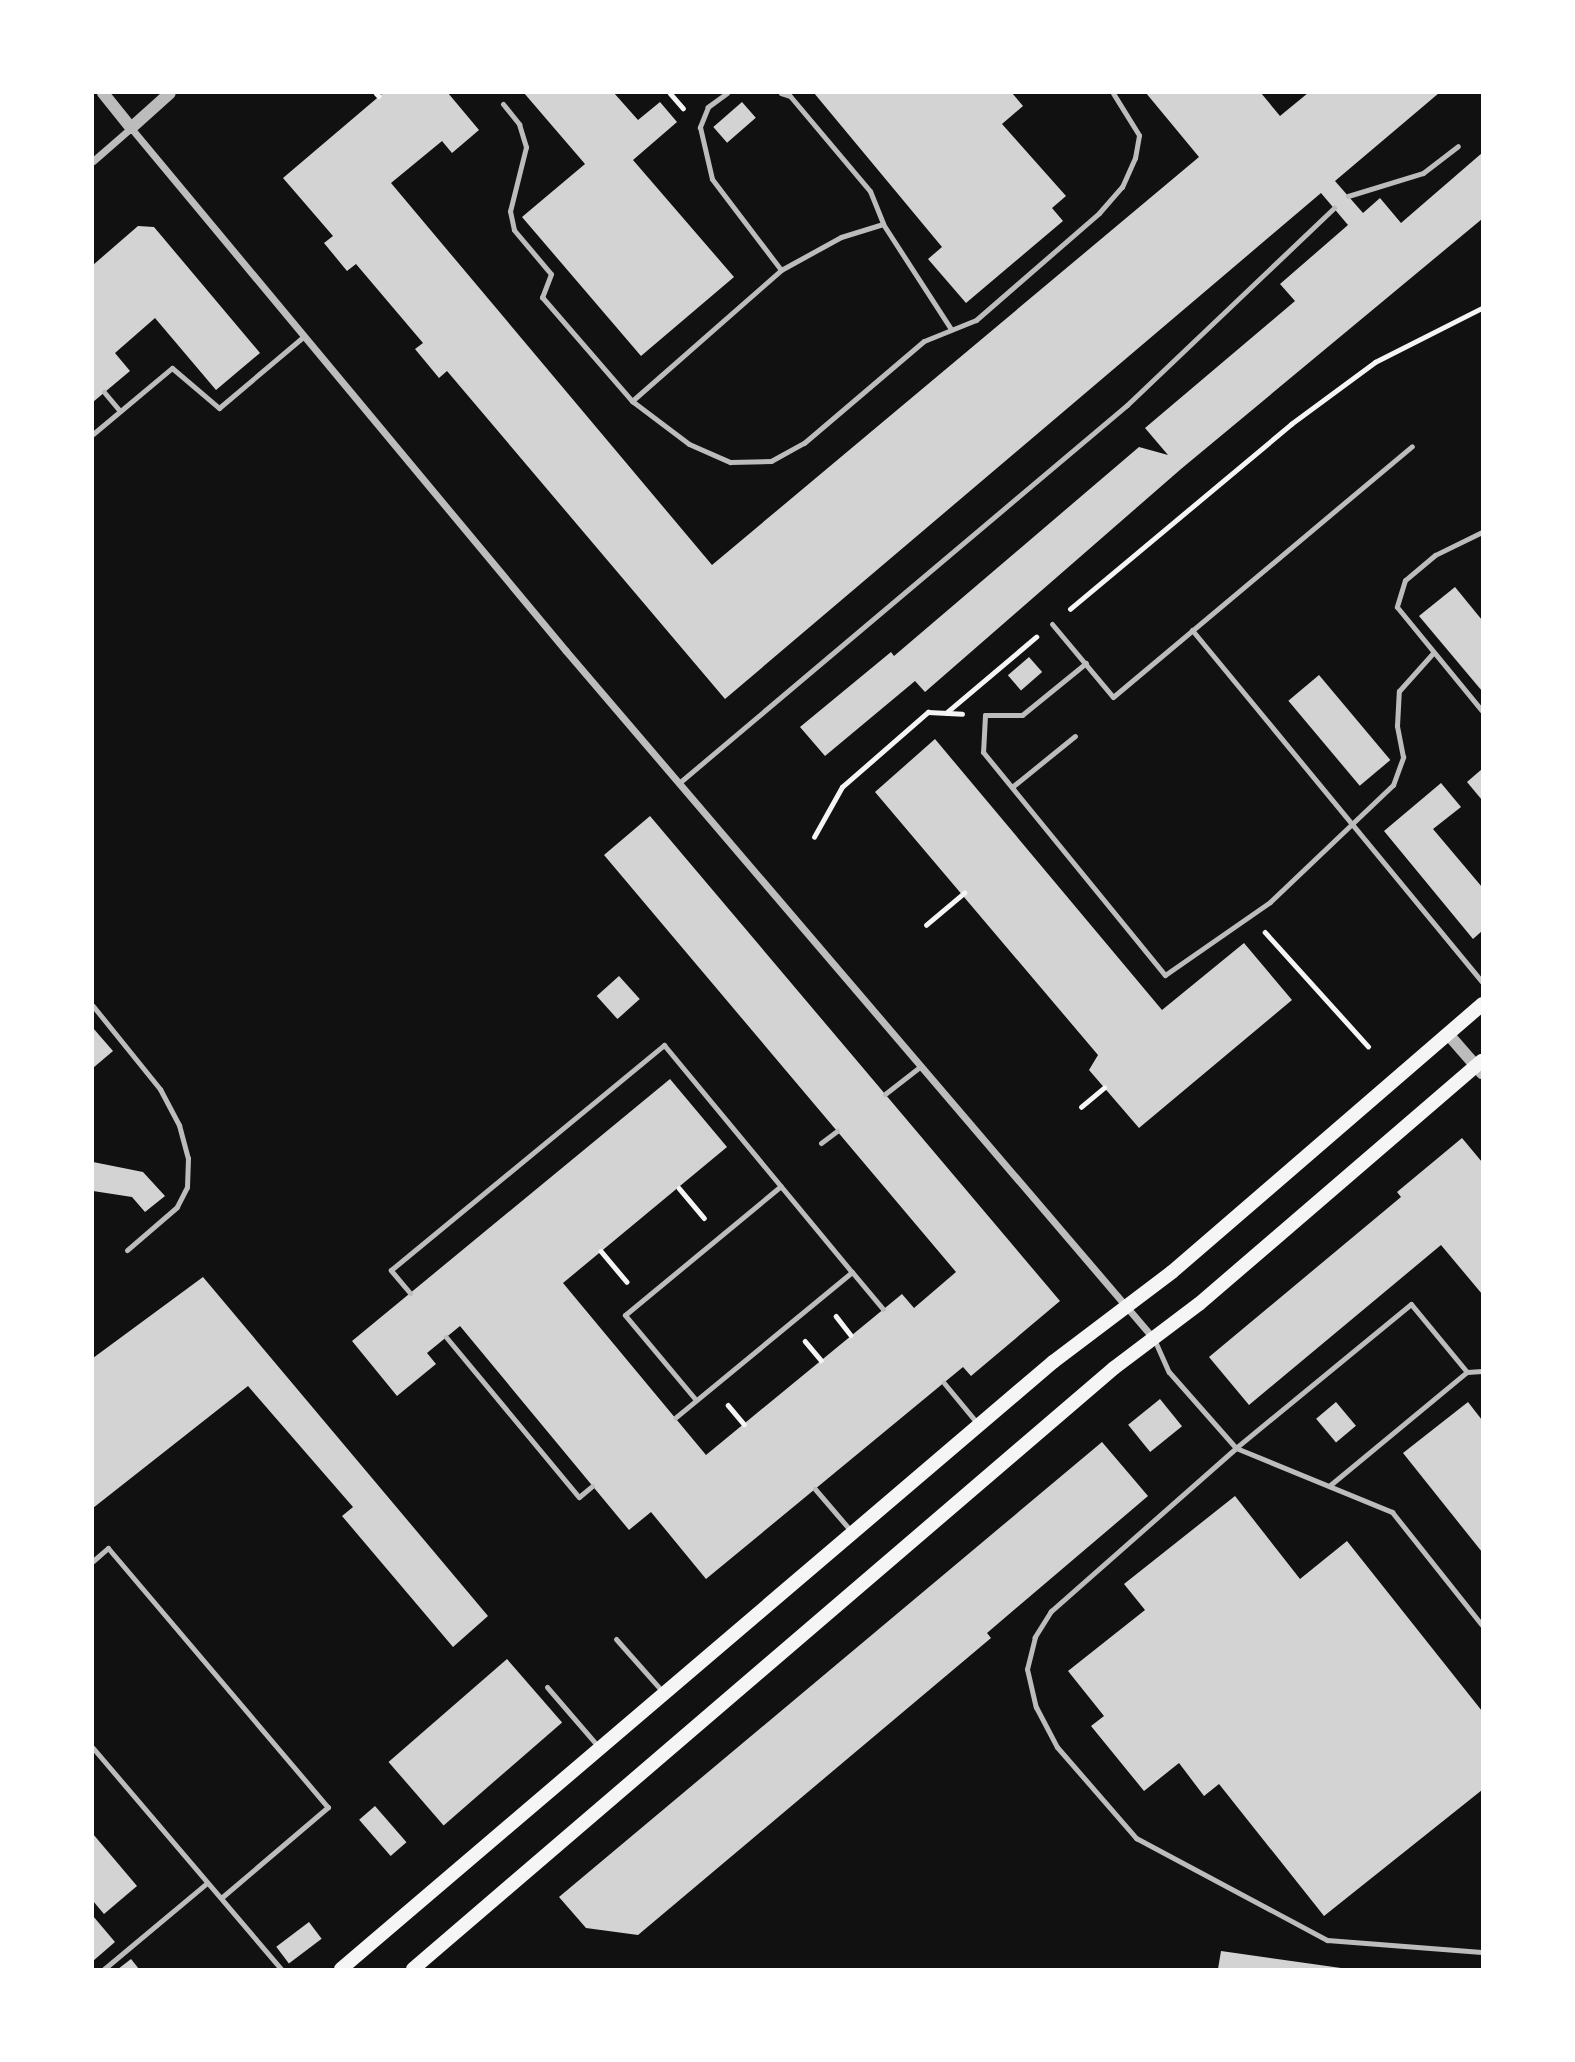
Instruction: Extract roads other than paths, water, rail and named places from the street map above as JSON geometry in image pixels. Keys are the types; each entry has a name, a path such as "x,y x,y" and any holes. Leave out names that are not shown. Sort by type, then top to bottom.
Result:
{"main road":[{"path":"341,1969 979,1425 1125,1306 1172,1272 1482,1004"},
{"path":"413,1969 1106,1375 1154,1339 1480,1067"}],"street":[{"path":"103,93 303,338 1154,1339"},
{"path":"93,161 170,93"},
{"path":"1448,1034 1480,1067"}],"lane":[{"path":"727,93 708,107 700,127 712,179 781,270"},
{"path":"781,93 790,96 870,191 883,224 951,329"},
{"path":"503,104 519,124 526,147 510,211 514,230 551,274 542,298 632,401 689,444 730,462 771,461 804,443 924,341 976,320 1099,213 1122,187 1135,158 1139,135 1113,93"},
{"path":"1348,196 1423,173 1458,146"},
{"path":"679,783 1127,405 1334,208"},
{"path":"632,401 781,270 841,237 883,224"},
{"path":"93,434 172,368 219,408 303,338"},
{"path":"104,392 120,411"},
{"path":"1052,624 1113,697 1412,446"},
{"path":"1482,533 1435,555 1405,580 1397,595 1397,607 1482,711"},
{"path":"1192,630 1482,982"},
{"path":"1086,663 1023,715 985,715 983,752 1165,975 1251,916 1352,826 1393,785 1401,769 1396,712 1399,691 1433,653"},
{"path":"1012,788 1075,736"},
{"path":"93,1006 160,1089 179,1125 188,1158 187,1188 177,1207 127,1250"},
{"path":"410,1293 391,1270 664,1045 883,1309"},
{"path":"885,1094 920,1066"},
{"path":"821,1143 836,1131"},
{"path":"696,1400 625,1315 781,1186"},
{"path":"675,1418 852,1272"},
{"path":"1467,1372 1411,1304 1236,1448 1051,1611 1035,1637 1027,1669 1036,1707 1057,1747 1136,1838 1327,1940 1482,1952"},
{"path":"446,1337 579,1497 592,1486"},
{"path":"1154,1339 1169,1372 1236,1448 1392,1512 1482,1625"},
{"path":"1329,1486 1467,1372 1482,1371"},
{"path":"944,1383 979,1425"},
{"path":"815,1489 853,1534"},
{"path":"93,1561 108,1548 328,1807 220,1898"},
{"path":"616,1639 664,1694"},
{"path":"547,1687 600,1749"},
{"path":"93,1748 281,1969"},
{"path":"104,1969 207,1883"}]}
